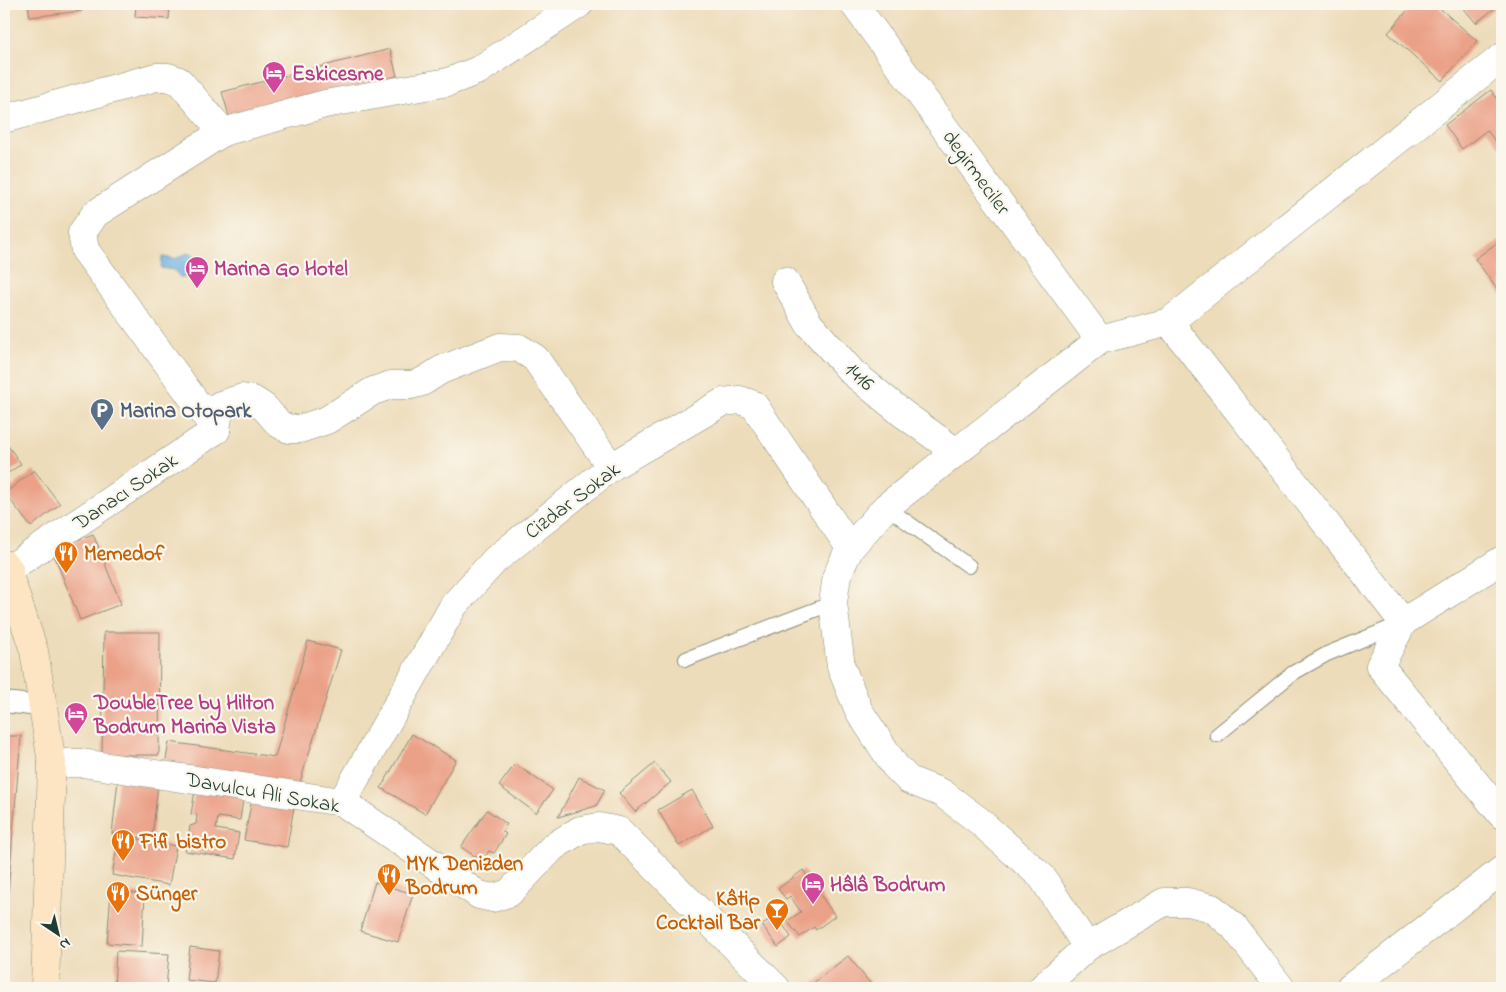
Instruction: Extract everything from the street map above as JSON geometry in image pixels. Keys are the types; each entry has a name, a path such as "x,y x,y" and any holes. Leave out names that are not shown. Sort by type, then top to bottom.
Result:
{"main road":[{"path":"6,571 34,651 52,763 45,988"}],"street":[{"path":"216,430 85,250 82,233 95,214 223,132 325,104 448,82 479,70 579,4"},
{"name":"degirmeciler","path":"854,4 1100,340"},
{"path":"1087,947 1042,876 978,820 942,793 909,780 895,766 859,710 841,667 833,603 837,575 850,548 886,506 1100,340 1168,322 1502,59"},
{"path":"4,119 156,77 168,77 178,80 223,132"},
{"name":"1416","path":"785,280 809,324 852,372 902,413 956,452"},
{"path":"1168,322 1403,622"},
{"path":"216,430 220,404 242,398 253,400 264,407 279,424 289,429 300,429 327,420 373,391 391,385 411,385 422,382 441,370 500,347 519,348 535,358 611,468"},
{"name":"Cizdar Sokak","path":"342,802 454,605 494,560 611,468 723,402 740,400 754,405 850,548"},
{"name":"Danacı Sokak","path":"6,571 216,430"},
{"path":"1502,560 1403,622 1380,666 1502,815"},
{"path":"4,702 31,705"},
{"name":"Davulcu Ali Sokak","path":"52,763 82,763 342,802 479,895 493,898 510,893 553,847 580,830 599,827 619,831 776,988"},
{"path":"1350,988 1502,870"},
{"path":"1042,988 1087,947 1164,902 1188,902 1212,908 1234,928 1281,988"}],"lane":[{"path":"886,506 969,566"},
{"path":"686,659 833,603"},
{"path":"1217,735 1293,673 1327,654 1403,622"}],"water":[{"path":"188,253 199,258 198,269 187,277 180,277 174,270 161,268 162,257 175,259"}],"building":[{"path":"28,4 81,4 82,11 30,17"},
{"path":"136,4 170,4 169,19 135,17"},
{"path":"1413,4 1435,4 1477,41 1442,81 1388,33"},
{"path":"1460,4 1500,4 1476,23"},
{"path":"390,49 397,76 230,119 222,92"},
{"path":"1491,90 1502,105 1502,151 1487,130 1462,149 1445,125"},
{"path":"1502,239 1502,296 1475,259"},
{"path":"4,440 21,464 4,476"},
{"path":"34,470 60,504 31,527 5,493"},
{"path":"93,534 121,604 80,620 52,550"},
{"path":"104,632 160,632 159,755 102,755"},
{"path":"308,641 341,650 297,792 164,771 169,742 275,757"},
{"path":"412,734 456,760 425,814 381,788"},
{"path":"4,736 21,736 5,929 4,929"},
{"path":"655,763 671,782 635,812 619,793"},
{"path":"515,764 553,790 536,813 499,786"},
{"path":"579,777 605,790 596,806 558,817"},
{"path":"118,780 158,784 152,839 112,834"},
{"path":"196,785 244,793 240,820 218,817 216,829 239,833 235,859 185,851 190,826 196,824 197,815 191,814"},
{"path":"692,790 713,826 679,846 658,810"},
{"path":"253,794 295,801 287,847 244,840"},
{"path":"487,810 507,824 502,831 506,834 494,853 489,851 482,861 461,847"},
{"path":"119,836 176,846 169,885 112,875"},
{"name":"Hâlâ Bodrum","path":"803,870 835,916 816,930 814,927 800,937 787,921 801,912 790,896 786,899 778,889"},
{"path":"375,882 413,894 398,942 360,931"},
{"path":"111,891 145,894 142,946 107,943"},
{"name":"Kâtip Cocktail Bar","path":"776,914 791,937 778,947 762,925"},
{"path":"190,947 219,951 215,983 186,980"},
{"path":"116,951 169,954 166,988 114,988"},
{"path":"848,956 874,988 808,987"}],"place":[{"name":"Eskicesme","path":"274,94"},
{"name":"Marina Go Hotel","path":"197,289"},
{"name":"Marina Otopark","path":"102,431"},
{"name":"Memedof","path":"66,574"},
{"name":"DoubleTree by Hilton Bodrum Marina Vista","path":"76,735"},
{"name":"Fifi bistro","path":"123,862"},
{"name":"MYK Denizden Bodrum","path":"389,896"},
{"name":"Hâlâ Bodrum","path":"813,905"},
{"name":"Sünger","path":"118,914"},
{"name":"Kâtip Cocktail Bar","path":"777,931"}]}
